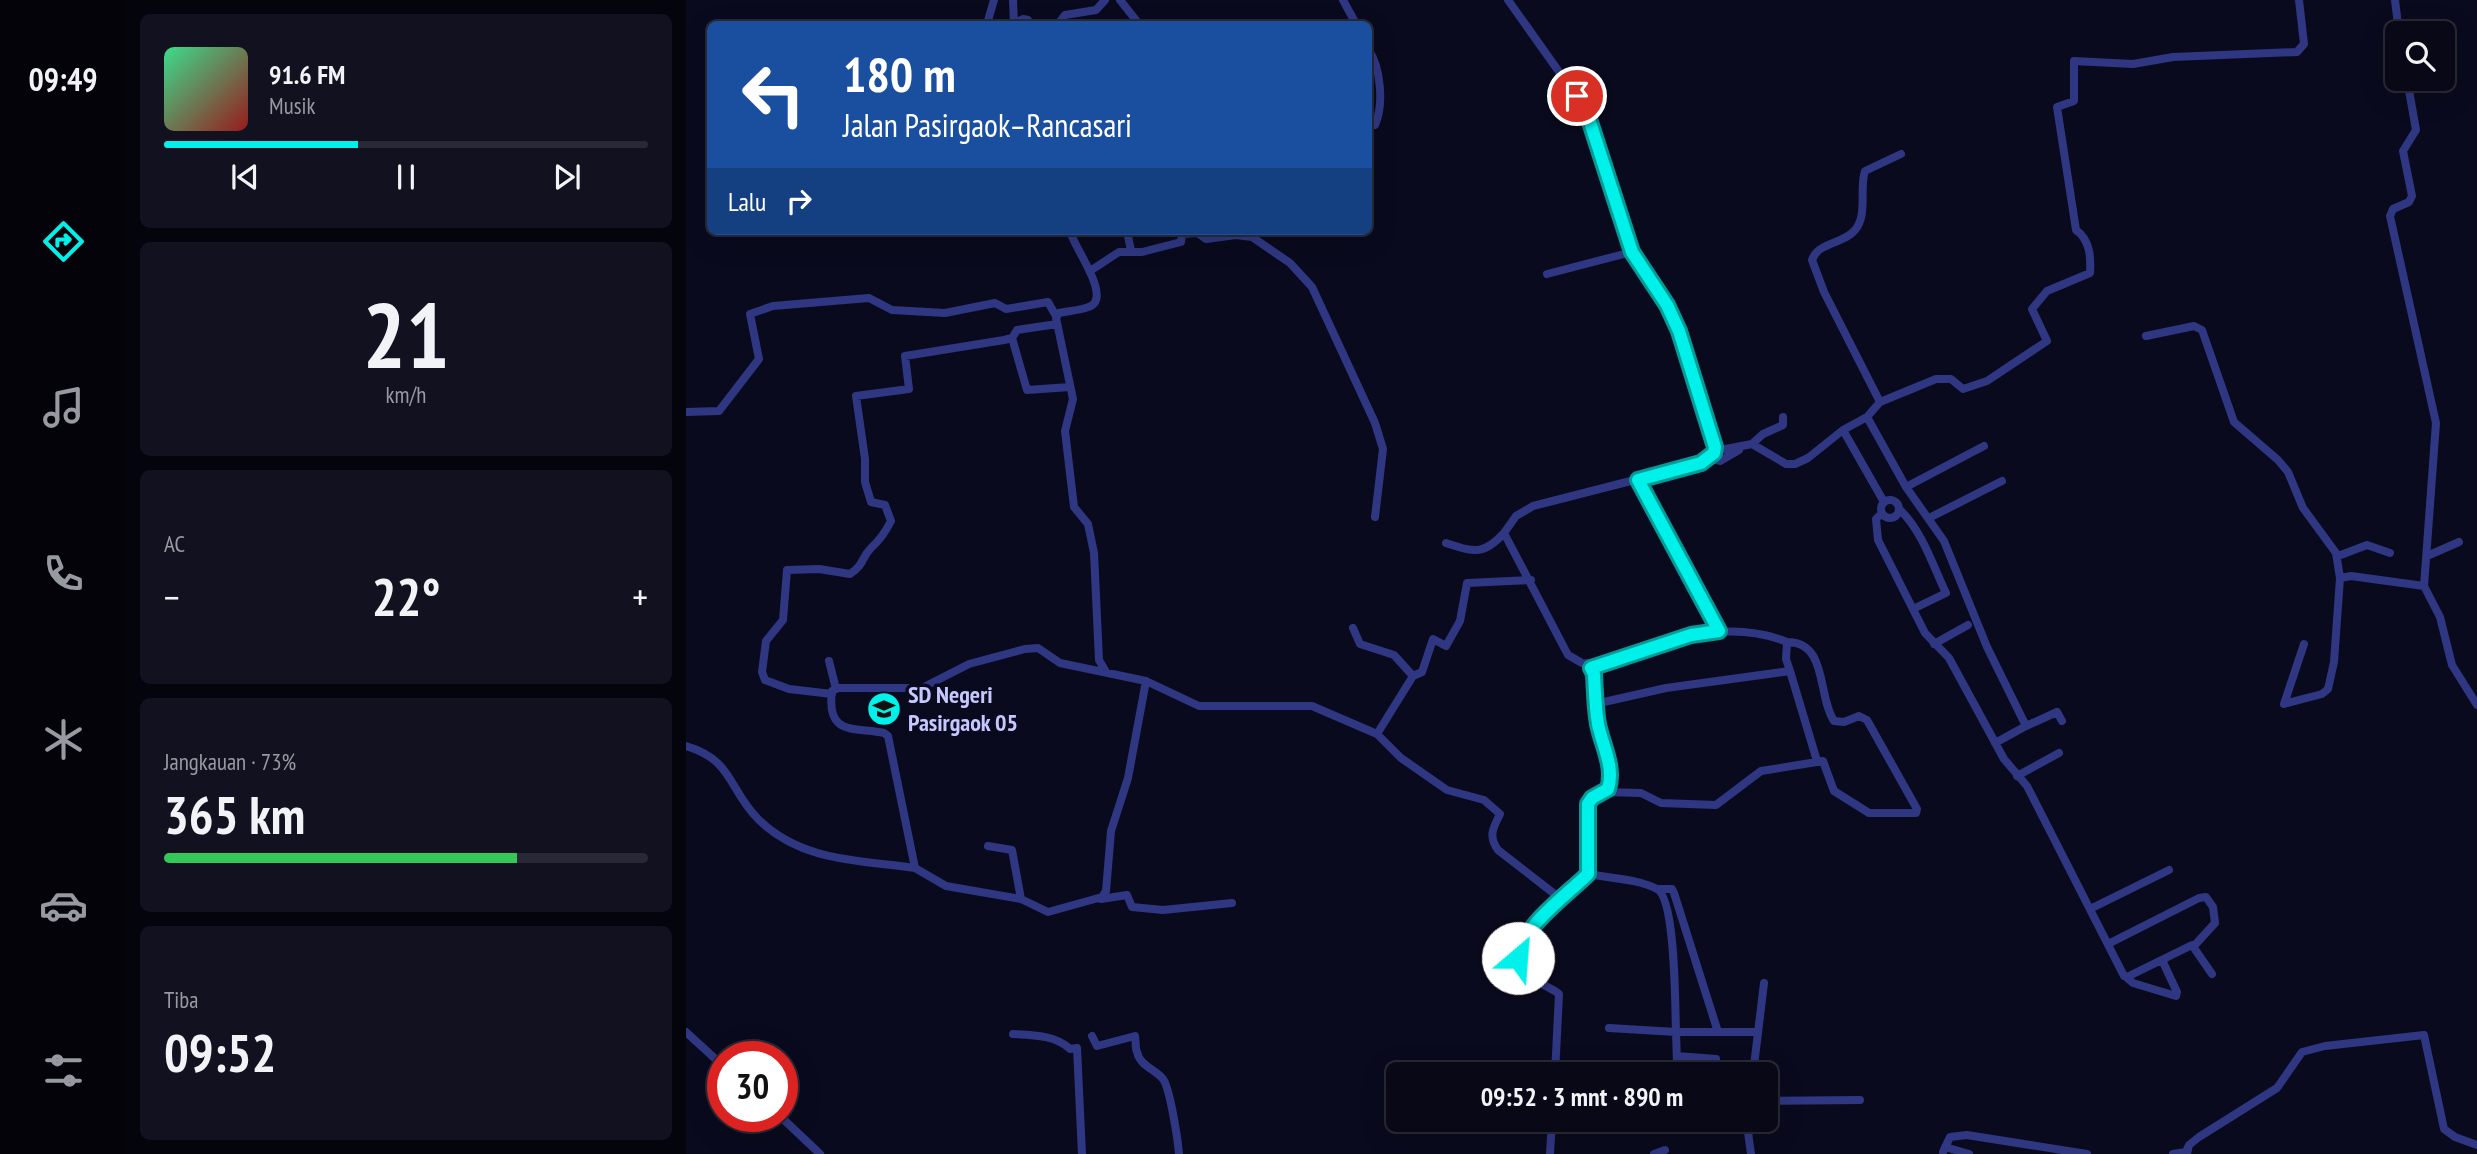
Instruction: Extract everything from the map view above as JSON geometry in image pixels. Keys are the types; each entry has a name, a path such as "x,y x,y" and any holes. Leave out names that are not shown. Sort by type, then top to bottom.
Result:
{"street":[{"path":"989,21 993,0"},
{"path":"1013,0 1014,21"},
{"path":"1060,21 1065,15 1096,10 1105,0"},
{"path":"1119,0 1136,21"},
{"path":"1343,0 1354,21"},
{"path":"1508,0 1584,107 1632,252 1675,322 1715,451"},
{"path":"1446,543 1480,551 1494,544 1516,516 1533,506 1593,489 1683,469 1709,458 1715,451 1748,445 1786,464 1795,464 1808,458 1843,430 1867,417 1880,402 1936,379 1951,379 1963,389 1987,381 2047,341 2032,309 2047,290 2090,273 2091,258 2083,235 2076,230 2057,107 2074,101 2074,61 2133,64 2173,57 2299,51 2304,41 2299,0"},
{"path":"2395,0 2398,21"},
{"path":"1372,59 1378,73 1379,105 1376,125 1372,126"},
{"path":"2409,91 2416,130 2403,151 2412,196 2409,202 2393,209 2390,216 2436,423 2424,586 2440,617 2456,673 2477,705"},
{"path":"1880,402 1824,292 1812,260 1822,248 1848,235 1857,227 1865,171 1901,154"},
{"path":"1056,320 1059,313 1094,304 1096,283 1072,235"},
{"path":"1128,235 1131,251"},
{"path":"1090,271 1119,252 1142,252 1181,243 1181,235"},
{"path":"1201,235 1206,239 1247,235 1290,262 1312,287 1375,423 1383,449 1375,517"},
{"path":"1261,235 1262,243"},
{"path":"1548,274 1632,252"},
{"path":"686,412 719,411 759,359 750,314 773,306 869,298 891,310 945,313 995,303 1006,309 1048,302 1056,320 1073,402 1065,431 1071,485 1075,509 1088,524 1094,553 1099,660 1106,672"},
{"path":"1056,320 1017,330 1012,338 1027,390 1070,387"},
{"path":"2146,335 2194,326 2202,330 2234,422 2286,469 2303,508 2338,556 2340,578 2334,662 2328,689 2322,694 2284,704 2304,644"},
{"path":"1012,338 905,356 909,389 856,396 865,459 865,482 871,502 885,505 891,521 879,543 870,549 862,566 850,574 819,569 787,570 783,620 766,641 762,671 765,680 776,686 834,692 922,688 965,665 1032,648 1040,649 1055,661 1065,664 1146,681 1203,706 1312,706 1377,734 1401,758 1447,790 1484,800 1500,814 1492,831 1492,841 1498,850 1561,899"},
{"path":"1709,458 1720,461 1763,434 1783,425 1783,417"},
{"path":"1867,417 1906,487 1944,541 1987,647 2026,726"},
{"path":"1843,430 1884,502"},
{"path":"1906,487 1984,446"},
{"path":"1638,480 1719,631"},
{"path":"1929,518 2001,481"},
{"path":"1913,609 1947,593 1917,532 1908,517 1892,500 1884,502 1876,519 1878,540 1913,609 1934,644 1954,665 1995,743 2027,786 2125,976 2129,982 2176,996 2177,992 2162,960"},
{"path":"1881,513 1886,518 1892,518 1899,509"},
{"path":"1504,533 1568,655 1582,663 1596,664 1691,635 1719,631 1765,635 1803,644 1814,654 1834,721 1844,722 1859,716 1867,720 1917,811 1871,814 1835,792 1825,762 1817,761 1761,771 1717,805 1661,803 1641,793 1605,792"},
{"path":"2427,555 2459,542"},
{"path":"2338,556 2367,545 2390,553"},
{"path":"2340,578 2351,576 2424,586"},
{"path":"1377,734 1413,676 1422,672 1433,639 1446,646 1460,621 1467,583 1531,580"},
{"path":"1934,644 1968,625"},
{"path":"1353,628 1360,644 1394,655 1413,676"},
{"path":"1787,642 1786,659 1817,761"},
{"path":"830,661 835,717 839,725 888,736 915,868"},
{"path":"1556,1062 1559,994 1524,972 1518,958 1522,943 1561,899 1588,874 1588,804 1592,798 1605,792 1610,786 1610,769 1595,704 1594,674 1591,668 1596,664"},
{"path":"1595,704 1666,688 1790,671"},
{"path":"1094,901 1106,891 1112,823 1128,778 1146,681"},
{"path":"1995,743 2057,712 2062,721"},
{"path":"686,746 704,751 719,761 759,820 800,848 836,858 915,868 946,886 1021,899 1049,912 1127,895 1132,907 1163,910 1232,903"},
{"path":"2017,776 2059,753"},
{"path":"988,846 1012,850 1021,899"},
{"path":"2090,909 2169,870"},
{"path":"1588,874 1657,889 1669,888 1674,893 1718,1032"},
{"path":"1657,889 1665,898 1671,935 1676,1062"},
{"path":"2108,944 2204,897 2213,907 2215,923 2194,946 2125,976"},
{"path":"2194,946 2212,974"},
{"path":"1754,1062 1764,983"},
{"path":"1609,1028 1676,1032 1756,1032"},
{"path":"686,1032 707,1051"},
{"path":"1013,1034 1043,1037 1065,1044 1070,1049 1077,1048 1082,1154"},
{"path":"1091,1035 1097,1046 1135,1036 1140,1058 1164,1080 1169,1093 1171,1113 1178,1131 1179,1154"},
{"path":"2173,1154 2186,1152 2199,1137 2277,1088 2302,1052 2325,1046 2424,1035 2444,1129 2455,1138 2477,1145"},
{"path":"1677,1056 1716,1059 1716,1062"},
{"path":"1778,1101 1860,1100"},
{"path":"797,1132 820,1154"},
{"path":"1550,1154 1551,1132"},
{"path":"1748,1132 1751,1154"},
{"path":"1969,1154 1944,1149 1950,1137 1967,1135 2087,1154"},
{"path":"1654,1154 1665,1150"}],"place":[{"name":"SD Negeri Pasirgaok 05","path":"884,709"}],"route":[{"path":"1518,958 1522,943 1532,929 1588,874 1588,804 1592,798 1605,792 1610,786 1609,761 1599,727 1594,674 1591,668 1596,664 1691,635 1719,631 1638,480 1706,461 1714,453 1715,447 1679,331 1667,305 1632,252 1590,122 1577,96"}]}
